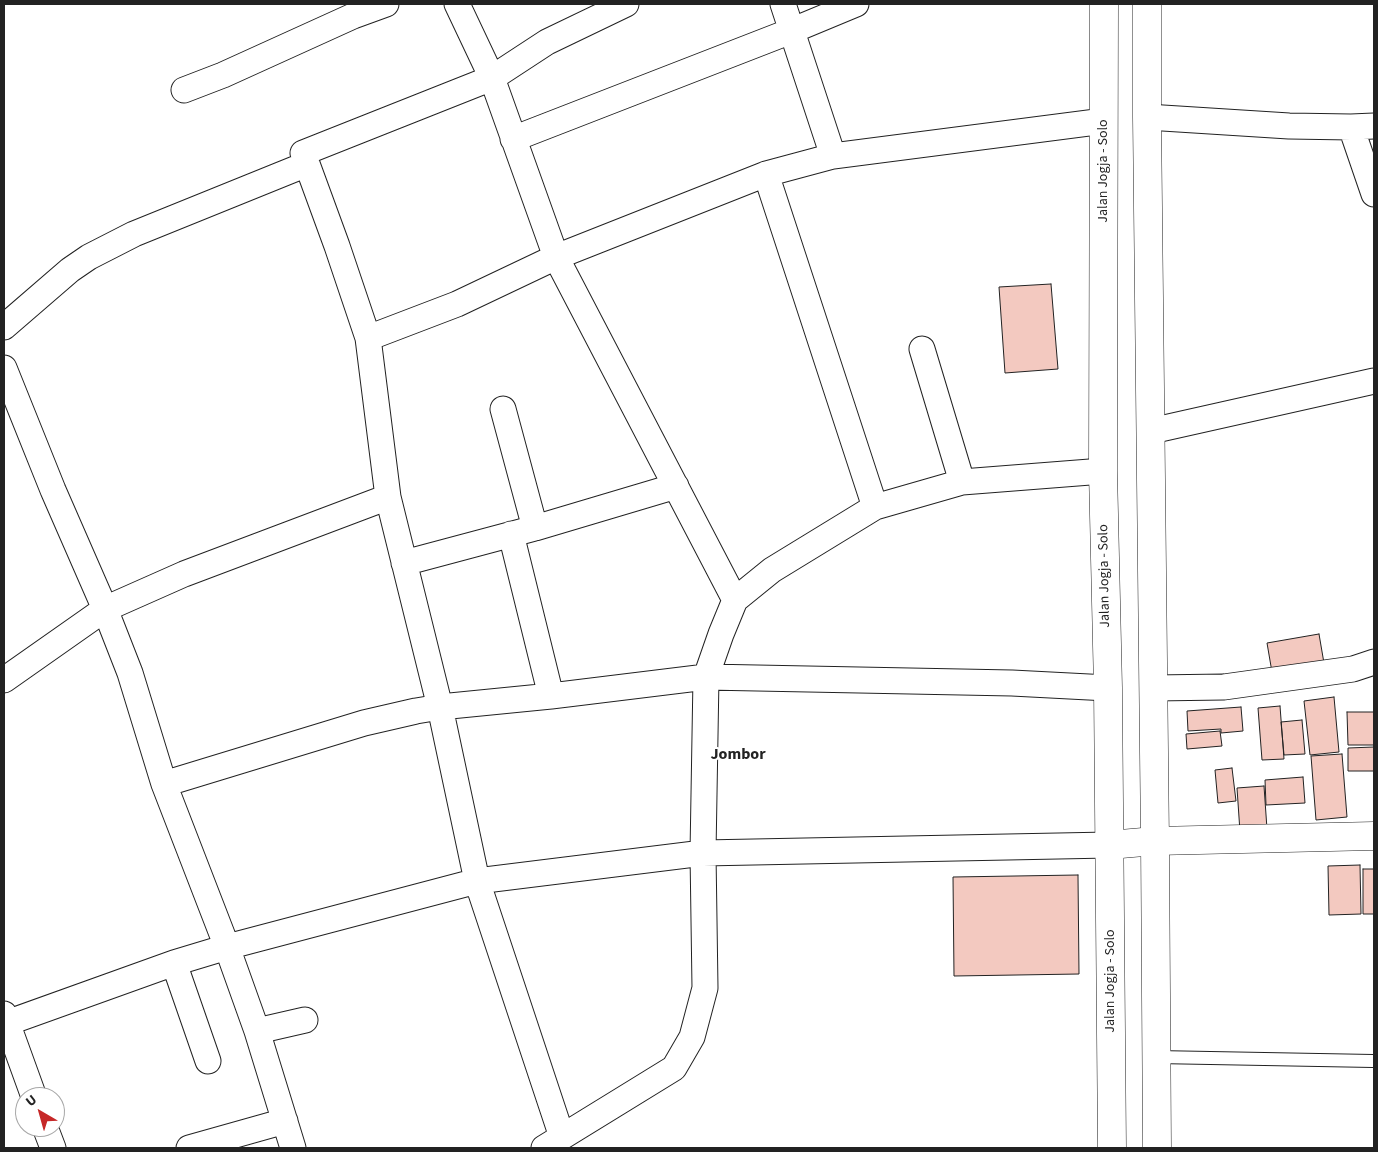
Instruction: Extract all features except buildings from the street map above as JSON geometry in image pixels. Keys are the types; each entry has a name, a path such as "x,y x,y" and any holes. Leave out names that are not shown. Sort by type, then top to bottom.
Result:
{"main road":[{"name":"Jalan Jogja - Solo","path":"1104,4 1103,472 1108,688 1112,1148"},
{"path":"1147,4 1157,1148"},
{"path":"1109,845 1155,841 1374,836"}],"street":[{"path":"184,90 223,75 353,16 386,4"},
{"path":"457,4 492,78 556,257 735,600"},
{"path":"626,4 547,42 492,78 303,153 368,338 388,497 440,707 477,881 553,1142 674,1068 692,1037 705,988 703,853 706,677 735,600 772,570 875,507 962,482 1103,472"},
{"path":"783,4 833,156"},
{"path":"513,139 856,4"},
{"path":"1147,117 1289,126 1363,127 1374,194"},
{"path":"368,338 457,304 556,257 766,174 833,156 1104,122"},
{"path":"4,327 70,270 90,257 134,234 307,164"},
{"path":"766,174 875,507"},
{"path":"922,349 962,482"},
{"path":"4,368 130,673 164,784 227,946 257,1031 293,1148"},
{"path":"1151,431 1374,381"},
{"path":"503,409 535,528"},
{"path":"404,562 535,528 676,486"},
{"path":"4,680 105,609 184,574 388,497"},
{"path":"511,534 551,696"},
{"path":"1154,688 1224,687 1353,669 1374,662"},
{"path":"164,784 364,723 440,707 551,696 706,677 1012,683 1108,688"},
{"path":"30,1087 5,1020 227,946 477,881 703,853 1109,845"},
{"path":"174,963 208,1061"},
{"path":"257,1031 304,1020"},
{"path":"189,1148 285,1121"}],"lane":[{"path":"1156,1057 1373,1061"}],"district":[{"name":"Jombor","path":"738,755"}]}
